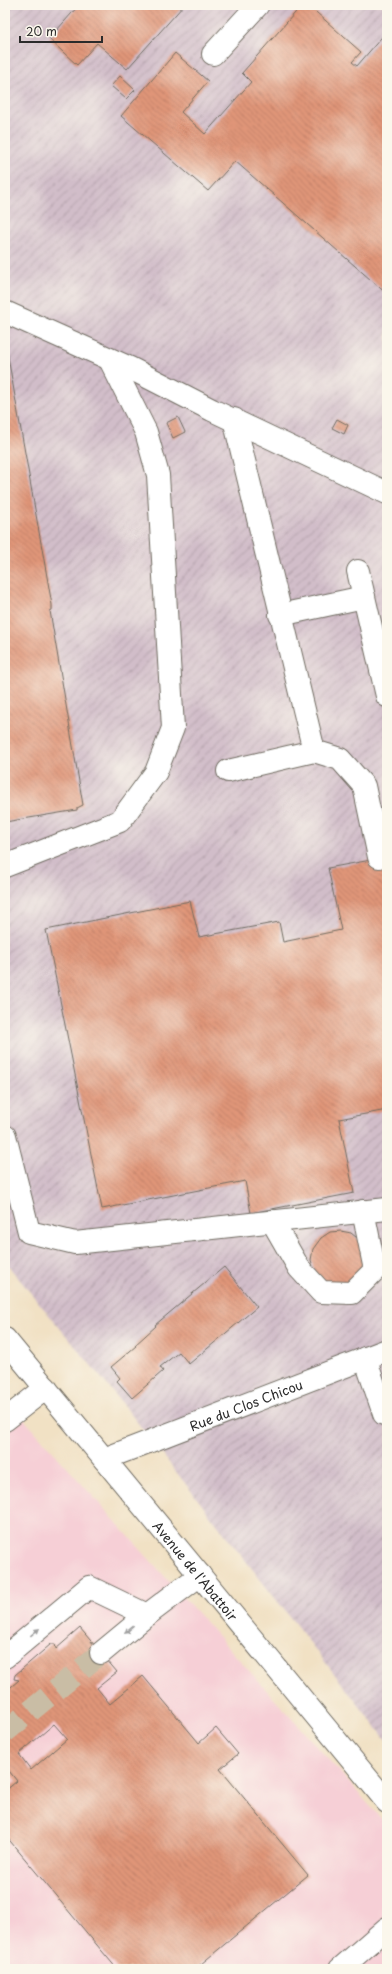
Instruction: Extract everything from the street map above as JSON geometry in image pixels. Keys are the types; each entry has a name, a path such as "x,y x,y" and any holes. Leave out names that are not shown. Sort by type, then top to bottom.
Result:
{"street":[{"path":"213,54 258,5"},
{"path":"5,312 110,360 387,492"},
{"path":"5,866 120,821 156,772 173,728 158,475 146,432 110,360"},
{"path":"234,419 314,751"},
{"path":"358,571 387,696"},
{"path":"280,615 364,597"},
{"path":"228,771 314,751 340,759 364,786 379,857"},
{"path":"5,1136 29,1232 75,1243 387,1209"},
{"path":"272,1221 299,1268 320,1292 352,1293 375,1270 363,1211"},
{"name":"Avenue de l'Abattoir","path":"5,1339 387,1802"},
{"name":"Rue du Clos Chicou","path":"104,1459 387,1350"},
{"path":"365,1358 384,1414"},
{"path":"5,1420 46,1388"},
{"path":"101,1653 147,1615 200,1575"},
{"path":"5,1657 89,1587 147,1615"},
{"path":"340,1969 387,1928"}],"shaded area":[{"path":"5,5 387,5 387,1741 123,1404 5,1262"},
{"path":"5,1398 387,1825 387,1969 5,1969"}],"building":[{"path":"79,5 184,5 127,69 97,43 77,65 49,39"},
{"path":"302,5 308,5 361,52 352,62 357,66 387,31 387,294 235,161 208,191 121,116 175,53 208,81 181,112 205,134 251,82 242,73"},
{"path":"120,76 135,90 126,99 111,86"},
{"path":"5,340 52,605 52,610 50,611 83,805 77,808 77,810 5,822"},
{"path":"178,417 185,432 173,438 166,423"},
{"path":"337,419 348,425 344,434 332,428"},
{"path":"387,857 387,1110 339,1119 354,1193 251,1213 245,1181 102,1209 46,930 190,901 199,937 279,922 283,942 341,930 328,868"},
{"path":"341,1231 351,1233 362,1242 366,1268 352,1284 332,1286 315,1273 311,1260 313,1249 321,1238 330,1232"},
{"path":"224,1267 257,1307 189,1364 179,1352 160,1367 163,1371 132,1398 117,1381 120,1378 111,1367 136,1346 135,1345 156,1326 155,1325"},
{"path":"80,1628 117,1672 97,1688 110,1704 143,1676 199,1743 216,1728 238,1754 220,1769 308,1875 195,1969 117,1969 5,1835 5,1791 17,1781 5,1766 5,1692 19,1680 14,1679 15,1675 51,1644 55,1644 56,1649","holes":["54,1724 67,1739 31,1770 19,1754"]}],"tunnel":[{"path":"5,1732 101,1653"}]}
